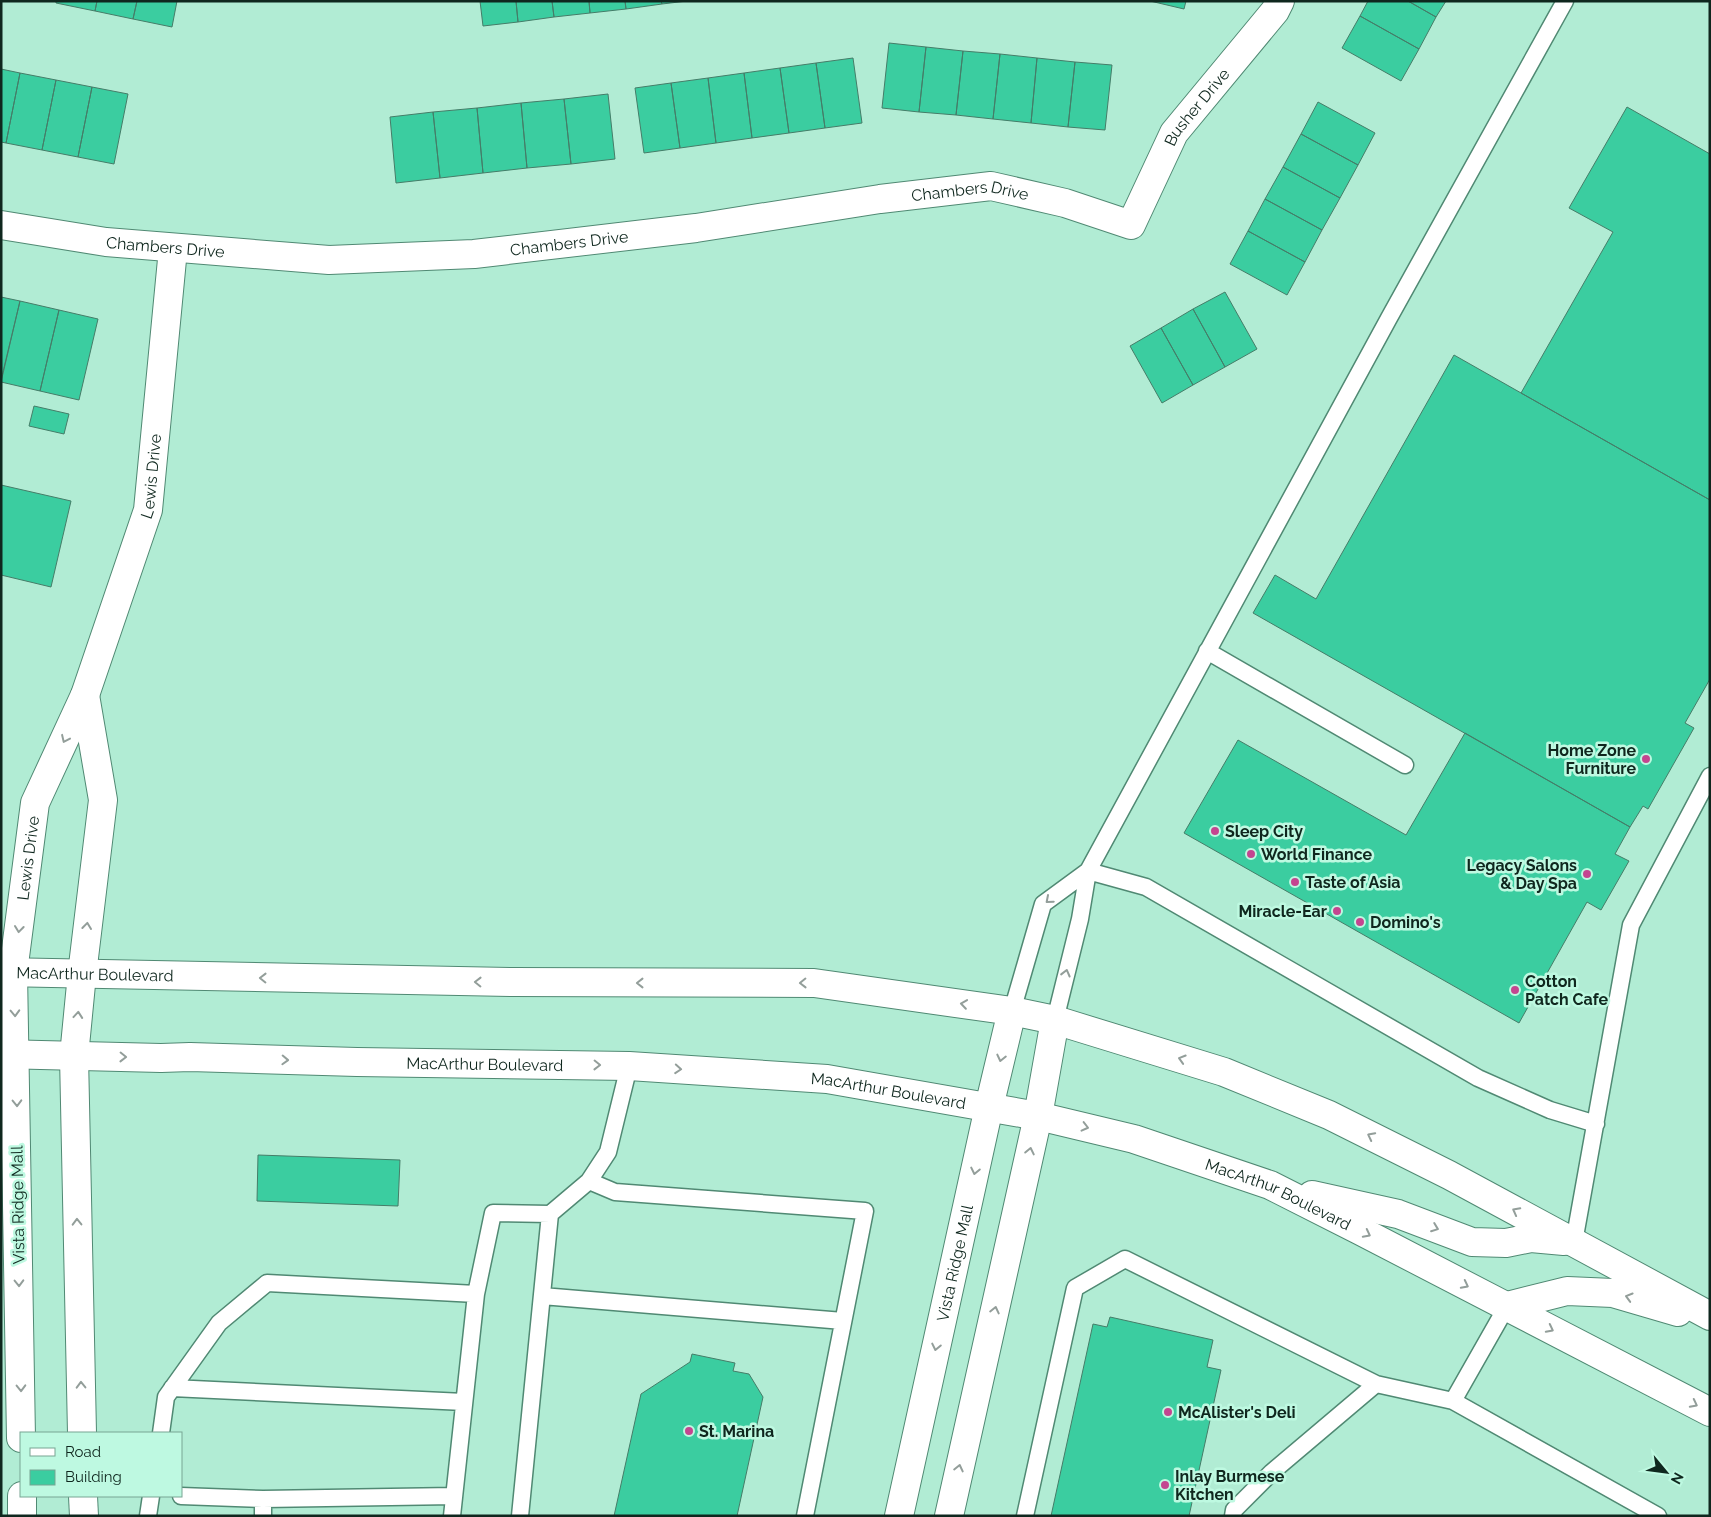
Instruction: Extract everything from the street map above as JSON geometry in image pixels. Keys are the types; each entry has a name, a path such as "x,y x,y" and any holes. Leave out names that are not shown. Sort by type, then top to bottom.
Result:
{"street":[{"name":"Busher Drive","path":"1131,225 1174,132 1275,11 1280,1"},
{"name":"Chambers Drive","path":"1,225 106,242 174,249 329,260 474,254 696,228 880,199 991,186 1065,203 1131,225"},
{"name":"Lewis Drive","path":"7,972 35,802 86,695 148,510 174,249"},
{"name":"Lewis Drive","path":"82,974 103,800 86,695"},
{"name":"MacArthur Boulevard","path":"7,972 521,982 814,983 1012,1011 1055,1020 1224,1072 1329,1114 1448,1175 1710,1316"},
{"name":"Vista Ridge Mall","path":"7,972 21,1432"},
{"path":"82,974 74,1056 82,1432"},
{"name":"Vista Ridge Mall","path":"899,1516 1012,1011"},
{"path":"949,1516 1038,1116 1055,1020"},
{"name":"MacArthur Boulevard","path":"9,1054 629,1066 827,1079 1038,1116 1134,1139 1270,1185 1710,1412"},
{"path":"1270,1185 1398,1214 1472,1242 1506,1243 1531,1238 1574,1242"},
{"path":"1507,1306 1566,1291 1613,1292 1710,1321"},
{"path":"22,1497 22,1516"},
{"path":"84,1497 84,1516"}],"lane":[{"path":"1055,1020 1080,919 1088,871 1389,318 1565,1"},
{"path":"1207,651 1405,764"},
{"path":"1574,1242 1631,925 1710,776"},
{"path":"1012,1011 1043,904 1088,871"},
{"path":"1088,871 1146,888 1478,1078 1550,1110 1596,1124"},
{"path":"452,1516 476,1294 493,1213 550,1214 589,1181 608,1152 629,1066"},
{"path":"589,1181 615,1192 865,1211 805,1516"},
{"path":"520,1516 550,1214"},
{"path":"1025,1516 1076,1288 1125,1259 1376,1384 1453,1401 1658,1516"},
{"path":"161,1432 166,1397 218,1323 267,1284 476,1294"},
{"path":"542,1296 843,1321"},
{"path":"1453,1401 1507,1306"},
{"path":"1233,1516 1234,1510 1272,1472 1376,1384"},
{"path":"172,1388 464,1402"},
{"path":"182,1496 263,1499 454,1496"},
{"path":"148,1516 151,1497"},
{"path":"263,1499 263,1516"}],"building":[{"path":"56,1 97,1 95,11 56,3"},
{"path":"97,1 137,1 133,19 95,11"},
{"path":"137,1 177,1 172,27 133,19"},
{"path":"480,1 516,1 518,22 483,26"},
{"path":"516,1 552,1 554,17 518,22"},
{"path":"552,1 589,1 590,13 554,17"},
{"path":"589,1 625,1 626,9 590,13"},
{"path":"625,1 661,1 662,4 626,9"},
{"path":"661,1 687,1 662,4"},
{"path":"1150,1 1186,1 1184,9"},
{"path":"1368,1 1408,1 1436,17 1419,49 1360,16"},
{"path":"1408,1 1446,1 1436,17"},
{"path":"1360,16 1419,49 1401,81 1342,48"},
{"path":"889,43 926,47 919,112 882,108"},
{"path":"926,47 963,51 956,115 919,112"},
{"path":"963,51 1000,54 993,119 956,115"},
{"path":"1000,54 1037,58 1031,123 993,119"},
{"path":"853,58 862,123 825,128 816,63"},
{"path":"1037,58 1075,62 1068,127 1031,123"},
{"path":"1075,62 1112,65 1105,130 1068,127"},
{"path":"816,63 825,128 789,133 780,68"},
{"path":"780,68 789,133 752,138 744,73"},
{"path":"1,69 20,73 6,143 1,142"},
{"path":"20,73 56,80 42,150 6,143"},
{"path":"744,73 752,138 716,143 708,78"},
{"path":"708,78 716,143 680,148 671,83"},
{"path":"56,80 92,87 78,157 42,150"},
{"path":"671,83 680,148 644,153 635,88"},
{"path":"92,87 128,94 114,164 78,157"},
{"path":"608,94 615,159 571,164 564,99"},
{"path":"564,99 571,164 527,168 521,103"},
{"path":"1318,102 1375,133 1358,165 1301,134"},
{"path":"521,103 527,168 483,173 477,108"},
{"path":"1627,107 1710,154 1710,500 1521,393 1613,232 1569,208"},
{"path":"477,108 483,173 440,178 433,112"},
{"path":"433,112 440,178 396,183 390,117"},
{"path":"1301,134 1358,165 1340,198 1283,167"},
{"path":"1283,167 1340,198 1322,230 1265,199"},
{"path":"1265,199 1322,230 1305,262 1248,231"},
{"path":"1248,231 1305,262 1287,295 1230,264"},
{"path":"1225,292 1257,349 1225,367 1193,309"},
{"path":"1,297 20,301 1,380"},
{"path":"20,301 59,310 40,391 1,382"},
{"path":"1193,309 1225,367 1193,385 1161,328"},
{"path":"59,310 98,319 79,400 40,391"},
{"path":"1161,328 1193,385 1162,403 1130,346"},
{"path":"1454,355 1710,500 1710,679 1685,723 1694,728 1648,809 1643,806 1630,827 1253,613 1275,575 1316,599"},
{"path":"34,406 69,414 64,434 29,426"},
{"path":"1,485 71,501 51,587 1,575"},
{"path":"1465,733 1630,827 1615,854 1629,861 1601,910 1587,902 1519,1023 1184,833 1238,740 1406,835"},
{"path":"258,1155 400,1160 398,1206 257,1201"},
{"path":"1110,1317 1213,1340 1207,1367 1221,1370 1189,1516 1051,1516 1093,1324 1107,1327"},
{"path":"692,1354 735,1363 733,1371 749,1374 763,1397 737,1516 614,1516 641,1394 690,1362"}],"place":[{"name":"Home Zone Furniture","path":"1646,759"},
{"name":"Sleep City","path":"1215,831"},
{"name":"World Finance","path":"1251,854"},
{"name":"Legacy Salons & Day Spa","path":"1587,874"},
{"name":"Taste of Asia","path":"1295,882"},
{"name":"Miracle-Ear","path":"1337,911"},
{"name":"Domino's","path":"1360,922"},
{"name":"Cotton Patch Cafe","path":"1515,990"},
{"name":"McAlister's Deli","path":"1168,1412"},
{"name":"St. Marina","path":"689,1431"},
{"name":"Inlay Burmese Kitchen","path":"1165,1485"}]}
